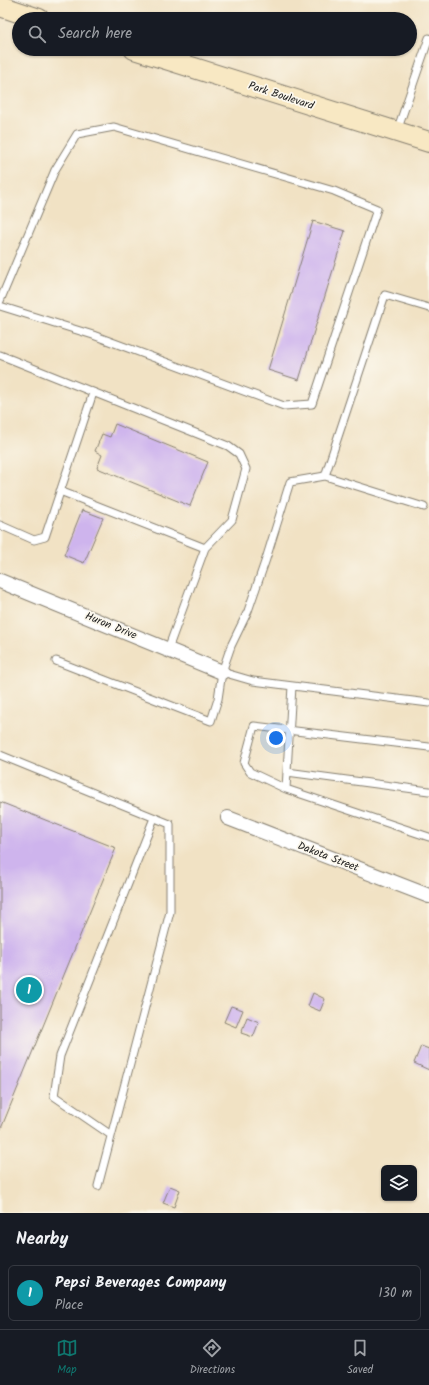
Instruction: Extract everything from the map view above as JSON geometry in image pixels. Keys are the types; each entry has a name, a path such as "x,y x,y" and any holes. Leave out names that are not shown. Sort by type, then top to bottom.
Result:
{"main road":[{"path":"0,6 18,12"},
{"name":"Park Boulevard","path":"156,56 396,133 429,142"}],"street":[{"name":"Huron Drive","path":"0,581 222,672"},
{"name":"Dakota Street","path":"228,818 429,896"}],"lane":[{"path":"396,133 429,38"},
{"path":"0,301 55,170 78,134 114,127 334,191 377,209 312,404 284,406 93,335 0,306"},
{"path":"325,476 384,295 429,308"},
{"path":"0,355 228,446 239,454 246,468 232,520 205,548 168,650"},
{"path":"0,526 34,540 44,537 93,393"},
{"path":"56,661 211,722 218,699 222,672 231,646 250,603 290,482 325,476 424,507"},
{"path":"60,491 205,548"},
{"path":"222,672 253,681 429,703"},
{"path":"286,789 292,686"},
{"path":"429,747 254,726 244,763 250,772 286,789 429,837"},
{"path":"0,755 170,824 170,912 98,1186"},
{"path":"287,772 429,791"},
{"path":"111,1135 54,1096 60,1056 154,818"}],"building":[{"path":"313,221 345,231 299,380 268,370"},
{"path":"115,424 208,462 190,506 97,468 102,455 95,451 102,434 110,437"},
{"path":"82,510 103,518 84,563 64,555"},
{"path":"0,802 116,848 0,1131"},
{"path":"313,993 325,999 320,1011 308,1006"},
{"path":"231,1006 243,1010 236,1027 224,1022"},
{"path":"247,1017 259,1022 253,1037 241,1033"},
{"path":"421,1046 429,1049 429,1070 414,1063"},
{"path":"170,1186 180,1190 174,1207 163,1203"}],"place":[{"name":"Pepsi Beverages Company","path":"29,990"}]}
